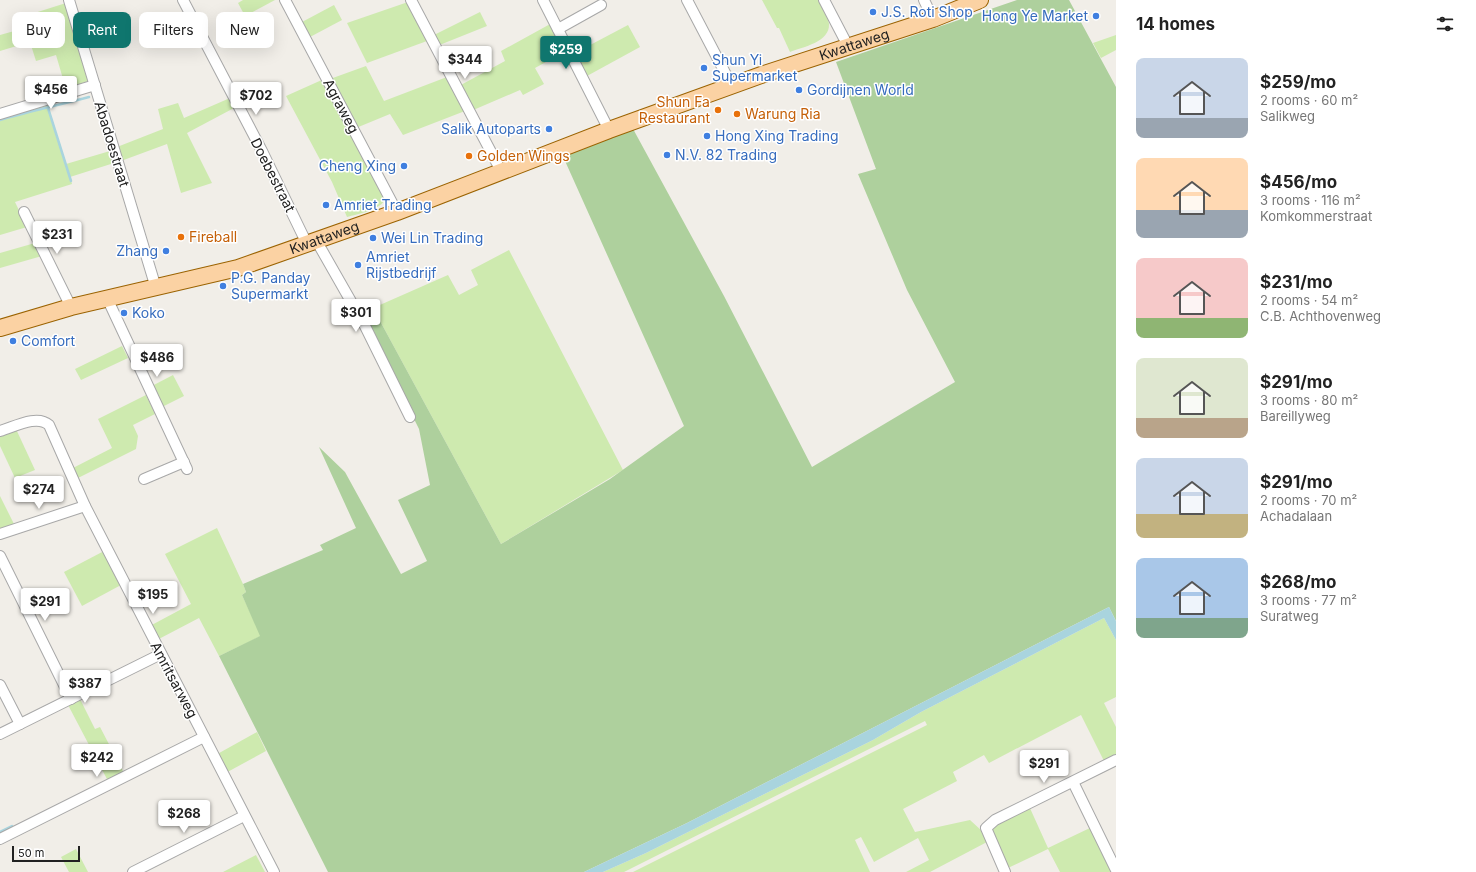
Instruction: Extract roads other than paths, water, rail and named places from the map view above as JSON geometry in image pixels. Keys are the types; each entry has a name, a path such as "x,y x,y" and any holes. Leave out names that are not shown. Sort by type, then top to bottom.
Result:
{"main road":[{"name":"Kwattaweg","path":"0,328 71,307 238,268 397,212 609,130 764,74 933,18 980,0"}],"street":[{"name":"Abadoestraat","path":"69,0 156,288"},
{"name":"Doebestraat","path":"183,0 262,151 312,242 365,326 410,417"},
{"name":"Agraweg","path":"286,0 397,212"},
{"path":"410,0 501,171"},
{"path":"543,0 609,130"},
{"path":"687,0 732,86"},
{"path":"824,0 848,46"},
{"path":"924,0 933,18"},
{"path":"558,29 601,5"},
{"path":"0,114 95,85"},
{"path":"24,212 71,307"},
{"path":"107,298 185,465 144,479"},
{"name":"Amritsarweg","path":"0,431 37,420 44,421 49,425 85,506 274,872"},
{"path":"0,534 85,506"},
{"path":"0,556 71,699"},
{"path":"0,734 161,654"},
{"path":"0,685 20,724"},
{"path":"0,839 204,737"},
{"path":"1005,872 986,828 995,820 1116,760"},
{"path":"1073,782 1116,870"},
{"path":"133,872 244,816"}],"water":[{"path":"1109,607 1116,621 1116,640 1104,618 921,712 873,740 646,853 603,872 584,872 687,823"}],"waterway":[{"path":"0,120 89,97"},
{"path":"48,108 71,181"},
{"path":"0,832 12,826"}],"place":[{"name":"J.S. Roti Shop","path":"873,12"},
{"name":"Hong Ye Market","path":"1096,16"},
{"name":"Shun Yi Supermarket","path":"704,68"},
{"name":"Gordijnen World","path":"799,90"},
{"name":"Shun Fa Restaurant","path":"718,110"},
{"name":"Warung Ria","path":"737,114"},
{"name":"Salik Autoparts","path":"549,129"},
{"name":"Hong Xing Trading","path":"707,136"},
{"name":"N.V. 82 Trading","path":"667,155"},
{"name":"Golden Wings","path":"469,156"},
{"name":"Cheng Xing","path":"404,166"},
{"name":"Amriet Trading","path":"326,205"},
{"name":"Fireball","path":"181,237"},
{"name":"Wei Lin Trading","path":"373,238"},
{"name":"Zhang","path":"166,251"},
{"name":"Amriet Rijstbedrijf","path":"358,265"},
{"name":"P.G. Panday Supermarkt","path":"223,286"},
{"name":"Koko","path":"124,313"},
{"name":"Comfort","path":"13,341"}]}
